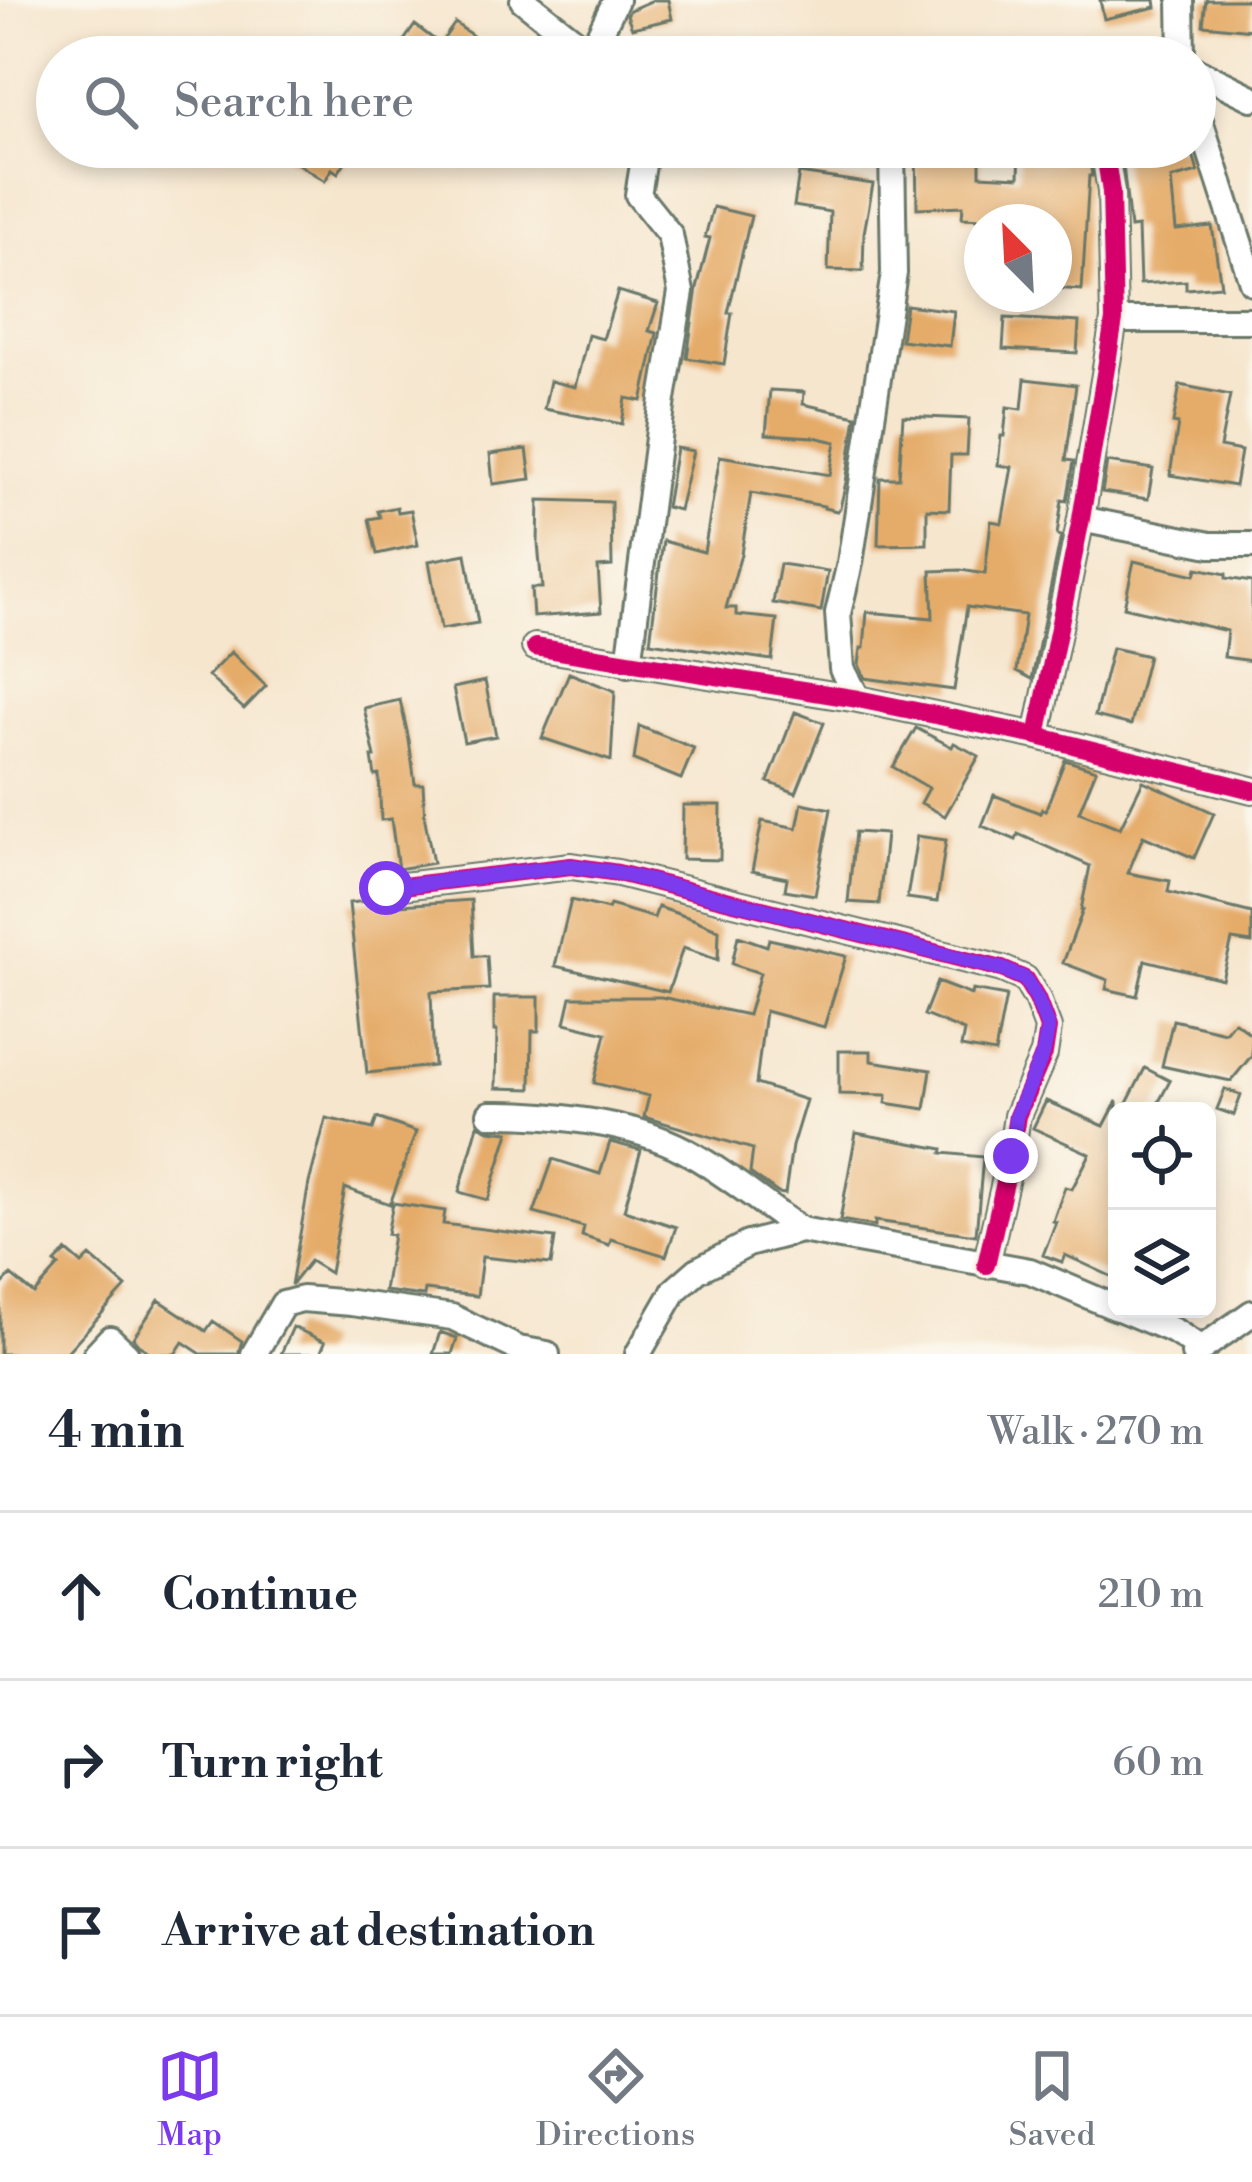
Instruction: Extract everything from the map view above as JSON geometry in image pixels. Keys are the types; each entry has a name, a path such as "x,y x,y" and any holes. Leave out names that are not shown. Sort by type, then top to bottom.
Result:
{"street":[{"path":"523,0 570,36"},
{"path":"601,36 616,0"},
{"path":"1180,0 1181,36"},
{"path":"1216,80 1252,98"},
{"path":"629,664 681,292 670,235 638,195 642,168"},
{"path":"858,699 842,669 838,614 894,273 892,168"},
{"path":"1037,736 1081,519 1114,320 1107,168"},
{"path":"1215,168 1252,282"},
{"path":"1114,320 1252,320"},
{"path":"1081,519 1210,544 1252,544"},
{"path":"535,647 858,699 1037,736 1252,790"},
{"path":"386,888 571,866 618,873 1002,969 1025,979 1048,1028 1043,1054 1016,1116 986,1265"},
{"path":"490,1114 532,1114 639,1132 683,1150 801,1230 1030,1271 1108,1303"},
{"path":"638,1354 675,1290 698,1270 748,1244 801,1230"},
{"path":"254,1354 283,1304 302,1300 452,1317 519,1349 547,1354"},
{"path":"1143,1318 1174,1331 1197,1351 1252,1313"},
{"path":"96,1354 110,1339 126,1354"}],"building":[{"path":"653,0 668,0 672,19 632,28 630,10"},
{"path":"1100,0 1155,0 1156,7 1104,19"},
{"path":"1206,0 1252,0 1252,30 1203,25"},
{"path":"455,23 473,36 446,36"},
{"path":"415,25 429,36 407,36"},
{"path":"304,168 341,168 338,173 332,169 325,181"},
{"path":"916,168 980,168 980,175 1019,177 1019,168 1091,168 1082,290 1072,289 1072,204 964,204 964,218 963,206 917,208"},
{"path":"1123,168 1197,168 1198,172 1171,179 1176,230 1212,226 1221,286 1186,289 1186,281 1140,284 1138,227 1130,228"},
{"path":"799,173 873,184 863,271 828,270 830,212 794,206"},
{"path":"713,207 751,216 728,313 732,313 724,364 687,358"},
{"path":"618,291 658,303 649,331 657,333 642,401 626,398 622,424 544,409 550,381 575,387 588,335 603,339"},
{"path":"906,305 954,311 950,346 901,340"},
{"path":"1005,318 1079,322 1077,353 1003,349"},
{"path":"1025,379 1076,385 1066,460 1074,461 1067,501 1062,500 1057,535 1061,536 1032,679 1017,671 1025,615 967,607 954,690 865,678 859,665 867,612 933,618 931,571 985,574 991,521 1002,523 1012,467 998,465 1001,436 1007,407 1022,409"},
{"path":"1180,385 1230,395 1220,447 1241,451 1235,486 1170,475"},
{"path":"770,390 804,392 803,404 856,416 837,511 751,493 726,608 736,608 736,615 777,619 772,660 650,642 663,541 704,552 720,456 830,475 836,442 766,434"},
{"path":"903,416 969,419 967,455 951,455 949,510 927,509 927,544 878,545 880,478 899,478"},
{"path":"676,448 693,451 679,510 666,507"},
{"path":"527,449 531,479 493,484 490,454"},
{"path":"1107,462 1153,469 1148,499 1102,492"},
{"path":"539,500 611,502 612,566 598,567 601,612 533,617 531,588 542,588"},
{"path":"397,507 398,512 411,510 418,545 377,554 369,519 380,517 378,511"},
{"path":"466,554 478,623 441,629 429,561"},
{"path":"1134,561 1195,575 1197,568 1252,582 1252,661 1224,657 1227,631 1124,607"},
{"path":"780,564 828,571 821,611 773,603"},
{"path":"1112,648 1148,656 1131,725 1095,716"},
{"path":"231,652 266,686 244,709 208,676"},
{"path":"569,673 615,691 611,761 542,738"},
{"path":"485,681 496,736 464,742 453,688"},
{"path":"400,700 415,784 423,784 433,863 398,869 391,819 381,820 379,775 375,776 364,708"},
{"path":"795,712 824,723 796,793 768,782"},
{"path":"639,726 694,748 681,779 634,760"},
{"path":"916,728 979,756 945,816 921,803 929,788 893,767"},
{"path":"1065,760 1096,770 1079,812 1120,828 1143,781 1214,813 1194,858 1143,836 1128,873 1170,881 1168,892 1252,913 1252,943 1232,940 1222,979 1145,960 1137,996 1106,989 1108,980 1063,963 1083,910 1090,866 1018,834 1016,840 982,826 994,795 1045,811"},
{"path":"802,803 831,809 815,895 785,890 787,878 752,871 762,821 797,828"},
{"path":"683,805 721,805 720,860 682,859"},
{"path":"855,832 886,834 879,904 848,902"},
{"path":"917,836 946,840 937,902 907,898"},
{"path":"375,900 386,906 471,900 474,956 487,956 489,989 431,992 434,1066 367,1073 349,903"},
{"path":"571,900 654,918 658,907 693,919 719,930 718,960 683,948 668,992 555,966"},
{"path":"738,936 767,946 769,939 846,956 824,1027 765,1011 756,1084 806,1100 792,1146 785,1194 750,1173 753,1149 644,1117 649,1096 594,1083 606,1033 565,1023 571,997 661,997 748,1015 760,973 732,964"},
{"path":"937,982 971,995 972,990 1006,996 995,1053 961,1047 964,1031 924,1015"},
{"path":"494,997 539,997 539,1031 532,1031 531,1089 496,1088"},
{"path":"1173,1020 1225,1032 1234,1021 1252,1035 1252,1055 1231,1081 1162,1066"},
{"path":"839,1051 871,1051 871,1061 931,1070 925,1109 886,1103 887,1095 839,1094"},
{"path":"1145,1068 1170,1081 1159,1102 1128,1102"},
{"path":"1225,1089 1241,1095 1234,1115 1217,1109"},
{"path":"1046,1101 1104,1126 1108,1118 1108,1275 1065,1255 1062,1262 1043,1255 1065,1187 1072,1189 1090,1154 1033,1128"},
{"path":"326,1118 373,1129 377,1118 416,1132 390,1204 345,1188 330,1273 310,1261 291,1285 309,1183"},
{"path":"478,1125 509,1132 488,1200 459,1192"},
{"path":"856,1133 943,1149 942,1153 983,1157 976,1235 840,1220"},
{"path":"610,1142 641,1150 624,1210 676,1227 666,1256 611,1239 609,1245 582,1236 584,1227 534,1213 553,1159 600,1174"},
{"path":"393,1203 445,1211 443,1224 555,1238 551,1264 482,1257 477,1296 384,1291"},
{"path":"67,1251 82,1264 90,1256 126,1287 65,1354 0,1354 0,1287 11,1275 34,1294"},
{"path":"159,1300 206,1331 213,1321 242,1341 238,1354 201,1354 183,1342 175,1354 152,1354 140,1346 133,1338"},
{"path":"293,1327 325,1342 320,1354 281,1354"},
{"path":"440,1332 457,1338 452,1354 433,1354"}],"cycle path":[{"path":"1037,736 1081,519 1114,320 1107,168"},
{"path":"535,647 858,699 1037,736 1252,790"},
{"path":"386,888 571,866 618,873 1002,969 1025,979 1048,1028 1044,1054 1017,1116 986,1265"}],"route":[{"path":"386,888 571,866 618,873 1002,969 1025,979 1048,1028 1043,1054 1016,1116 1011,1156"}]}
